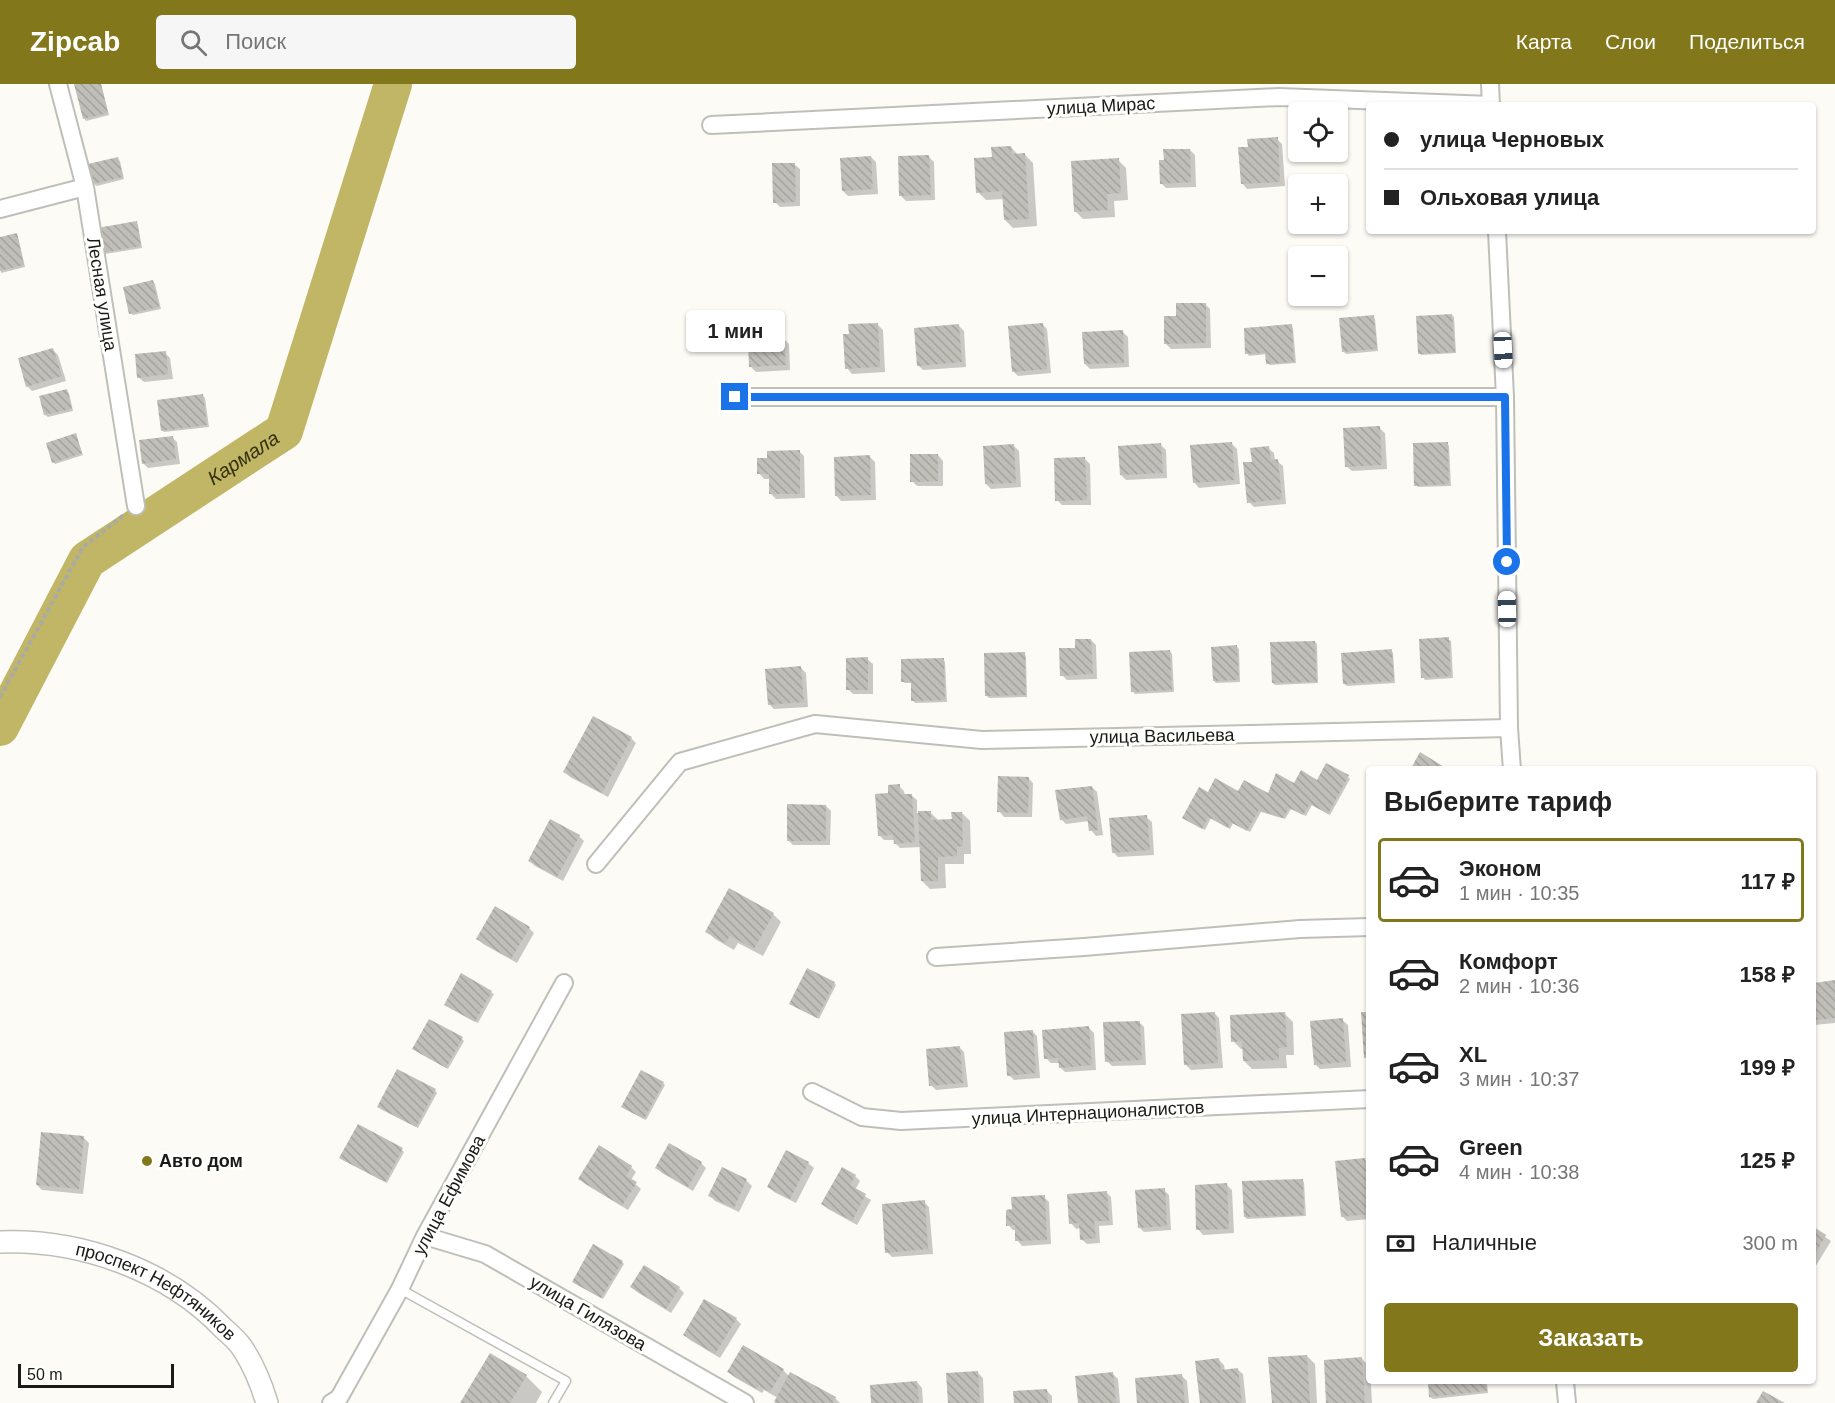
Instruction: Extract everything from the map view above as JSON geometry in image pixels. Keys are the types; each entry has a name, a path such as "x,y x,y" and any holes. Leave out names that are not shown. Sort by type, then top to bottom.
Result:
{"street":[{"name":"Лесная улица","path":"58,84 85,188 136,506"},
{"path":"1490,84 1491,102"},
{"name":"улица Мирас","path":"711,125 1279,97 1412,102"},
{"path":"0,209 85,188"},
{"path":"1497,234 1505,397 1509,728 1512,766"},
{"path":"735,397 1505,397"},
{"name":"улица Васильева","path":"596,864 680,762 815,724 982,740 1509,728"},
{"path":"936,957 1300,929 1366,927"},
{"name":"улица Ефимова","path":"331,1403 339,1398 400,1289 425,1236 564,983"},
{"name":"улица Интернационалистов","path":"812,1092 862,1117 901,1121 1366,1099"},
{"name":"улица Гилязова","path":"425,1236 485,1254 745,1403"},
{"name":"проспект Нефтяников","path":"0,1242 60,1246 100,1256 147,1272 186,1295 216,1319 242,1346 257,1373 267,1403"},
{"path":"1565,1384 1567,1403"}],"lane":[{"path":"400,1289 566,1381 553,1403"}],"path":[{"path":"0,697 83,547 136,506"}],"building":[{"path":"74,84 101,84 108,113 83,119"},
{"path":"1278,137 1280,182 1241,184 1238,147 1248,147 1247,139"},
{"path":"1011,146 1012,154 1025,153 1029,219 1004,220 1002,191 976,193 974,158 992,157 991,147"},
{"path":"1163,149 1190,149 1191,182 1160,184 1159,160 1164,160"},
{"path":"929,155 931,195 899,196 898,156"},
{"path":"871,156 873,189 842,191 840,158"},
{"path":"118,157 123,177 93,184 88,164"},
{"path":"1119,158 1121,193 1107,194 1108,210 1074,212 1071,161"},
{"path":"772,163 795,163 796,202 773,203"},
{"path":"137,221 141,246 101,253 97,228"},
{"path":"17,233 24,265 0,271 0,237"},
{"path":"153,280 159,307 129,314 123,287"},
{"path":"1176,303 1206,303 1206,343 1164,344 1164,316 1176,316"},
{"path":"1452,314 1455,352 1418,354 1416,316"},
{"path":"1374,315 1377,349 1342,352 1339,318"},
{"path":"878,323 880,367 845,369 843,334 849,334 848,324"},
{"path":"1043,323 1047,369 1012,372 1008,326"},
{"path":"959,324 962,362 917,366 914,328"},
{"path":"1292,324 1294,362 1266,364 1265,353 1245,354 1244,328"},
{"path":"1123,330 1124,363 1084,364 1082,332"},
{"path":"784,337 786,365 749,367 748,339"},
{"path":"53,348 62,376 26,387 18,358"},
{"path":"166,351 168,374 137,378 135,354"},
{"path":"67,389 72,409 44,415 39,396"},
{"path":"203,394 207,425 161,431 157,400"},
{"path":"1380,426 1382,465 1345,467 1343,428"},
{"path":"76,433 82,453 52,463 46,443"},
{"path":"173,436 176,459 142,464 139,440"},
{"path":"1232,442 1235,480 1193,483 1190,445"},
{"path":"1448,442 1449,484 1414,486 1413,443"},
{"path":"1161,443 1163,473 1120,475 1118,446"},
{"path":"1014,444 1016,483 985,484 983,446"},
{"path":"1269,446 1271,460 1278,459 1282,499 1247,503 1243,462 1252,462 1250,448"},
{"path":"800,450 800,494 769,494 769,474 757,474 757,458 767,458 767,451"},
{"path":"910,454 938,454 938,481 910,482"},
{"path":"870,455 871,495 835,496 834,457"},
{"path":"1085,457 1087,500 1055,501 1054,458"},
{"path":"1449,637 1451,676 1421,678 1419,639"},
{"path":"1075,639 1091,639 1093,674 1060,676 1059,648 1075,648"},
{"path":"1315,641 1317,682 1272,683 1270,642"},
{"path":"1237,645 1239,680 1213,681 1211,647"},
{"path":"1392,649 1394,681 1343,684 1341,653"},
{"path":"1170,650 1172,690 1131,692 1129,652"},
{"path":"1025,652 1026,695 985,696 984,653"},
{"path":"868,657 868,690 846,690 846,658"},
{"path":"944,658 945,700 911,701 911,682 901,682 901,659"},
{"path":"801,666 804,702 768,705 765,669"},
{"path":"593,716 632,737 602,793 563,772"},
{"path":"1420,752 1443,766 1412,766"},
{"path":"1326,763 1349,775 1328,814 1310,804 1303,815 1289,808 1283,818 1259,810 1247,831 1230,822 1228,828 1208,817 1202,829 1182,818 1199,787 1208,792 1215,778 1238,791 1244,780 1268,793 1276,773 1294,783 1301,770 1317,780"},
{"path":"998,776 1029,777 1028,813 997,812"},
{"path":"900,784 900,794 912,794 915,842 894,844 893,835 878,836 875,794 888,793 888,785"},
{"path":"1092,786 1098,830 1089,831 1087,816 1060,820 1055,790"},
{"path":"787,804 826,805 826,841 787,841"},
{"path":"918,811 931,811 931,820 952,819 951,812 962,812 963,846 957,847 957,856 938,857 938,881 921,881"},
{"path":"1147,815 1150,850 1112,853 1109,818"},
{"path":"550,819 580,835 557,877 528,861"},
{"path":"729,888 774,913 754,949 730,936 725,943 705,932"},
{"path":"495,906 530,927 511,959 476,939"},
{"path":"807,968 835,982 817,1018 789,1004"},
{"path":"461,973 492,991 475,1022 444,1005"},
{"path":"1835,980 1835,1018 1816,1020 1816,983"},
{"path":"1215,1012 1218,1063 1184,1065 1181,1014"},
{"path":"1285,1012 1287,1047 1279,1048 1279,1060 1243,1061 1242,1041 1231,1042 1230,1015"},
{"path":"1361,1012 1366,1012 1366,1058 1364,1058"},
{"path":"1343,1018 1346,1062 1314,1065 1310,1021"},
{"path":"429,1019 463,1037 446,1068 412,1049"},
{"path":"1140,1021 1142,1060 1105,1062 1103,1022"},
{"path":"1089,1026 1092,1065 1059,1068 1058,1058 1044,1059 1042,1030"},
{"path":"1033,1030 1036,1073 1007,1076 1004,1032"},
{"path":"960,1046 963,1083 929,1086 926,1049"},
{"path":"397,1069 436,1089 416,1127 377,1107"},
{"path":"641,1070 664,1082 644,1119 621,1107"},
{"path":"358,1124 403,1148 385,1182 339,1158"},
{"path":"41,1132 84,1136 79,1189 36,1185"},
{"path":"669,1143 702,1162 688,1187 655,1168"},
{"path":"599,1145 632,1166 626,1176 637,1182 622,1206 578,1179"},
{"path":"786,1150 809,1162 790,1199 767,1187"},
{"path":"1365,1158 1366,1214 1341,1217 1335,1161"},
{"path":"722,1167 747,1179 734,1208 708,1196"},
{"path":"842,1167 856,1175 850,1185 866,1194 852,1221 821,1204"},
{"path":"1303,1179 1304,1215 1244,1217 1242,1181"},
{"path":"1227,1183 1229,1229 1196,1230 1195,1185"},
{"path":"1165,1188 1167,1226 1138,1228 1135,1190"},
{"path":"1107,1191 1109,1221 1094,1221 1096,1238 1080,1240 1079,1223 1069,1224 1067,1194"},
{"path":"1045,1195 1047,1240 1015,1241 1015,1225 1006,1226 1006,1210 1012,1209 1011,1197"},
{"path":"925,1200 928,1249 885,1253 882,1204"},
{"path":"1816,1228 1826,1235 1816,1252"},
{"path":"593,1244 623,1261 601,1298 572,1282"},
{"path":"644,1265 680,1287 666,1309 630,1287"},
{"path":"704,1299 737,1318 715,1354 683,1335"},
{"path":"743,1345 784,1369 770,1392 759,1386 757,1389 727,1372"},
{"path":"490,1353 527,1375 510,1403 460,1403"},
{"path":"1307,1355 1310,1403 1272,1403 1268,1357"},
{"path":"1362,1357 1365,1403 1326,1403 1324,1360"},
{"path":"1219,1358 1221,1370 1238,1368 1242,1403 1200,1403 1195,1361"},
{"path":"978,1371 980,1403 948,1403 946,1373"},
{"path":"790,1372 836,1397 833,1403 774,1402"},
{"path":"1113,1372 1116,1403 1078,1403 1075,1376"},
{"path":"1182,1374 1185,1403 1137,1403 1135,1378"},
{"path":"917,1381 919,1403 871,1403 870,1385"},
{"path":"1428,1384 1486,1384 1487,1391 1429,1397"},
{"path":"1047,1389 1048,1403 1014,1403 1013,1391"},
{"path":"1763,1391 1785,1403 1756,1403"}],"waterway":[{"name":"Кармала","path":"0,727 87,560 284,431 393,84"}],"place":[{"name":"Авто дом","path":"147,1161"}],"route":[{"path":"735,397 1505,397 1507,562"}]}
